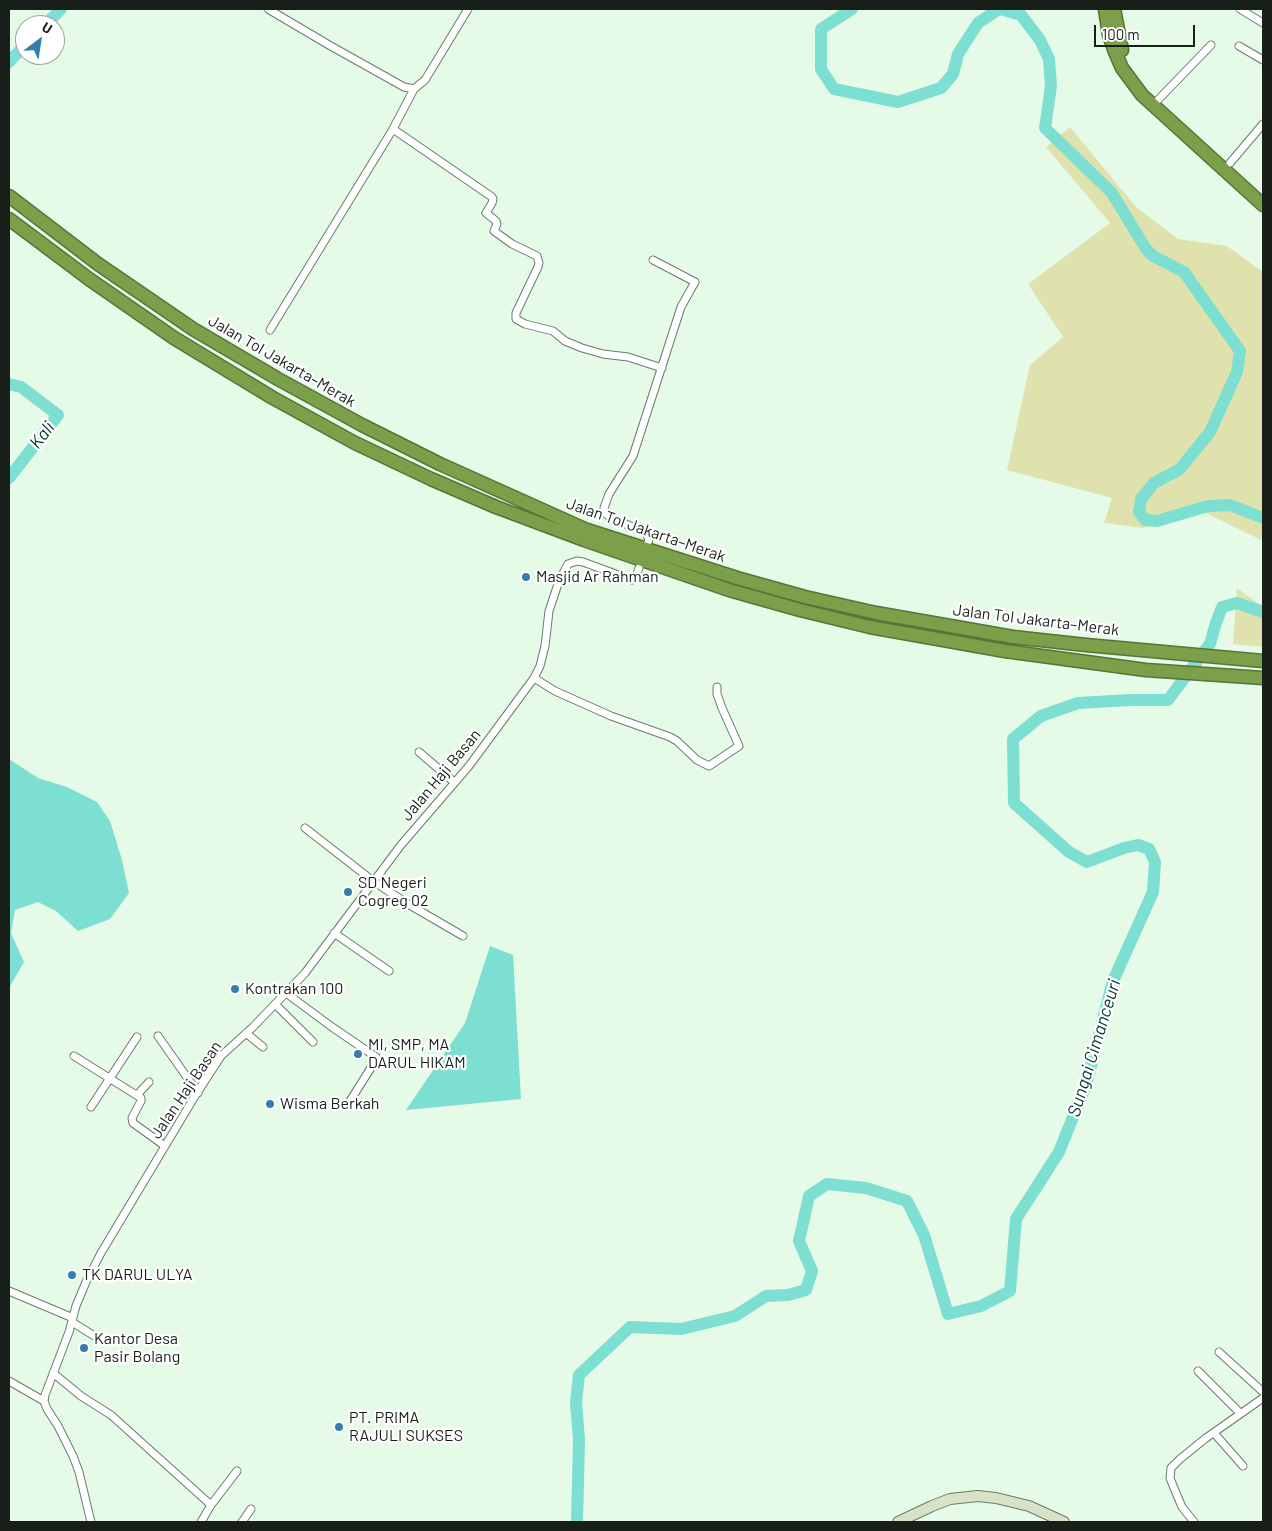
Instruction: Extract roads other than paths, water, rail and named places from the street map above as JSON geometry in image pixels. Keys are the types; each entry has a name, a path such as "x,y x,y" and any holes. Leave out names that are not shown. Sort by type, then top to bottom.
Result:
{"highway":[{"path":"1105,9 1109,35 1115,52 1122,68 1142,95 1263,205"},
{"path":"1114,9 1118,37 1127,64 1144,89 1263,194"},
{"name":"Jalan Tol Jakarta–Merak","path":"9,196 106,270 193,329 278,379 362,425 440,464 587,530 737,578 805,597 867,611 1013,637 1086,646 1263,661"},
{"name":"Jalan Tol Jakarta–Merak","path":"9,219 89,279 174,338 273,398 363,447 431,479 496,507 584,540 730,590 870,627 1005,651 1146,670 1263,678"}],"street":[{"path":"268,9 404,87 414,89"},
{"path":"270,330 393,129 414,89 425,80 468,9"},
{"path":"1240,9 1263,24"},
{"path":"1157,101 1211,45"},
{"path":"1239,46 1263,60"},
{"path":"1230,163 1263,124"},
{"path":"393,129 492,197 492,203 486,213 496,221 497,224 494,231 512,244 536,256 539,263 538,268 516,313 516,319 524,324 553,331 565,341 582,348 603,354 628,357 662,368"},
{"path":"647,545 649,538 645,532 611,518 604,508 609,494 633,456 681,307 695,282 652,260"},
{"name":"Jalan Haji Basan","path":"44,1401 86,1282 198,1092 225,1051 246,1033 305,973 401,844 497,730 534,678 540,666 545,646 549,610 559,581 568,564 577,561 583,562 632,580 635,579 639,568"},
{"path":"534,678 554,691 602,712 670,737 697,760 708,766 740,746 722,708 717,694 717,686"},
{"path":"419,752 454,782"},
{"path":"305,828 373,881 463,936"},
{"path":"334,934 390,971"},
{"path":"286,993 376,1057 374,1064 350,1100"},
{"path":"275,1004 313,1042"},
{"path":"246,1033 263,1047"},
{"path":"158,1036 198,1092"},
{"path":"91,1108 137,1037"},
{"path":"74,1056 141,1098 132,1118 133,1123 165,1146"},
{"path":"137,1095 149,1082"},
{"path":"9,1291 72,1320 96,1337"},
{"path":"1219,1352 1263,1392"},
{"path":"1198,1371 1240,1413"},
{"path":"53,1372 81,1396 111,1415 211,1505"},
{"path":"9,1381 44,1401 73,1456 79,1472 91,1522"},
{"path":"1194,1522 1178,1499 1170,1478 1172,1468 1180,1459 1214,1432 1263,1398"},
{"path":"1214,1432 1243,1466"},
{"path":"201,1522 211,1505 237,1471"},
{"path":"898,1522 950,1499 978,1496 996,1498 1029,1506 1064,1522"},
{"path":"242,1522 251,1509"}],"water":[{"path":"9,759 38,778 67,787 97,802 110,821 122,860 129,893 110,919 78,931 56,911 38,902 15,910 11,933 24,962 9,988"},
{"path":"490,946 513,955 521,1099 406,1110 465,1023"}],"waterway":[{"path":"55,15 61,9"},
{"name":"Sungai Cimanceuri","path":"852,9 821,29 821,69 834,89 898,102 941,88 953,74 958,54 978,23 999,9"},
{"name":"Sungai Cimanceuri","path":"1000,9 1021,15 1040,40 1049,59 1051,86 1045,128 1112,193 1146,249 1153,256 1184,272 1240,351 1237,372 1210,432 1180,469 1154,483 1141,499 1139,512 1145,520 1157,521 1208,506 1230,505 1263,518"},
{"path":"9,62 15,56"},
{"name":"Kali","path":"9,384 21,387 58,415 9,478"},
{"name":"Sungai Cimanceuri","path":"577,1522 579,1440 576,1402 579,1375 630,1327 681,1329 735,1316 766,1296 788,1295 806,1290 812,1271 799,1241 809,1196 827,1184 866,1188 907,1201 924,1235 948,1314 981,1306 1010,1291 1016,1219 1059,1152 1086,1085 1113,981 1153,892 1155,862 1149,849 1138,845 1124,848 1087,862 1069,852 1014,803 1013,739 1041,716 1078,703 1168,700 1210,644 1222,607 1237,603 1263,612"}],"place":[{"name":"Masjid Ar Rahman","path":"526,577"},
{"name":"SD Negeri Cogreg 02","path":"348,892"},
{"name":"Kontrakan 100","path":"235,989"},
{"name":"MI, SMP, MA DARUL HIKAM","path":"358,1054"},
{"name":"Wisma Berkah","path":"270,1104"},
{"name":"TK DARUL ULYA","path":"72,1275"},
{"name":"Kantor Desa Pasir Bolang","path":"84,1348"},
{"name":"PT. PRIMA RAJULI SUKSES","path":"339,1427"}]}
